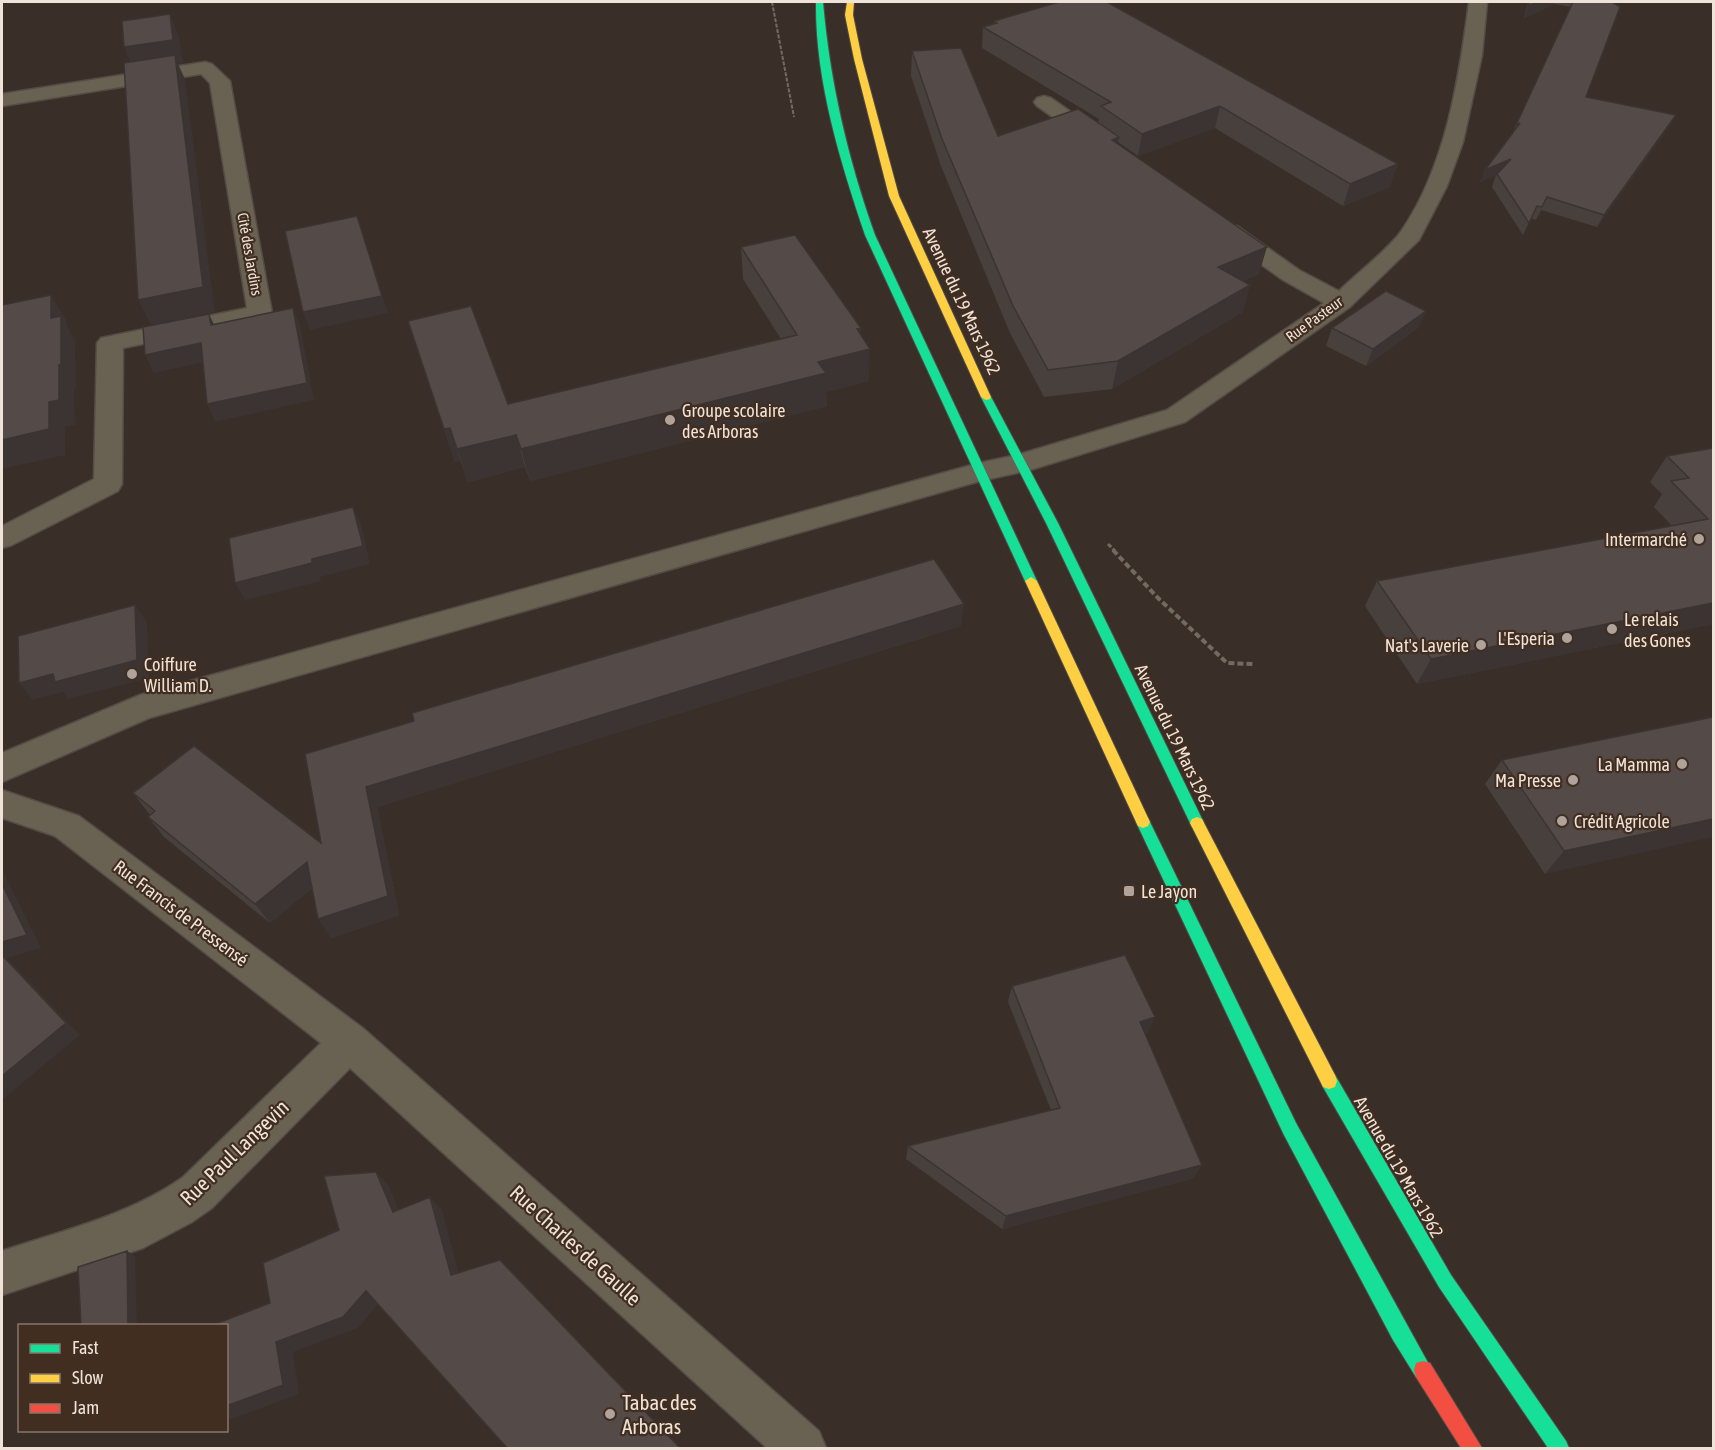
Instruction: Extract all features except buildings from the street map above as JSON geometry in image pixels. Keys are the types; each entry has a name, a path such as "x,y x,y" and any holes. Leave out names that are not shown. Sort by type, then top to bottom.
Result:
{"main road":[{"path":"819,2 820,47 834,124 848,178 870,235 979,472 1010,532 1170,881 1290,1129 1400,1333 1472,1449"},
{"name":"Avenue du 19 Mars 1962","path":"850,2 849,15 858,59 894,196 986,398 1052,524 1203,836 1347,1115 1445,1281 1559,1449"}],"street":[{"path":"1455,2 1478,6"},
{"name":"Rue Pasteur","path":"2,768 141,708 979,472 1020,464 1176,416 1341,302 1411,235 1436,186 1453,142 1472,55 1478,6"},
{"name":"Cité des Jardins","path":"2,100 205,68 220,81 260,313 110,343 108,484 2,538"},
{"path":"1044,102 1120,155"},
{"path":"1215,222 1291,275 1341,302"},
{"name":"Rue Francis de Pressensé","path":"2,804 67,826 350,1042"},
{"name":"Rue Paul Langevin","path":"2,1273 143,1226 177,1207 197,1193 252,1136 350,1042"},
{"name":"Rue Charles de Gaulle","path":"350,1042 802,1449"}],"path":[{"path":"772,2 794,117"},
{"path":"1106,541 1158,598 1227,663 1253,664"}],"traffic: fast":[{"path":"819,2 825,62 836,120 851,178 870,235 1031,581"},
{"path":"986,397 1052,523 1197,823"},
{"path":"1143,822 1290,1129 1400,1333 1423,1370"},
{"path":"1329,1081 1445,1281 1559,1448"}],"traffic: slow":[{"path":"850,2 849,15 858,59 894,196 986,397"},
{"path":"1031,581 1143,822"},
{"path":"1197,823 1329,1081"}],"traffic: jam":[{"path":"1423,1370 1472,1448"}],"place":[{"name":"Groupe scolaire des Arboras","path":"670,420"},
{"name":"Intermarché","path":"1699,539"},
{"name":"Le relais des Gones","path":"1612,629"},
{"name":"L'Esperia","path":"1567,638"},
{"name":"Nat's Laverie","path":"1481,645"},
{"name":"Coiffure William D.","path":"132,674"},
{"name":"La Mamma","path":"1682,764"},
{"name":"Ma Presse","path":"1573,780"},
{"name":"Crédit Agricole","path":"1562,821"},
{"name":"Le Jayon","path":"1129,891"},
{"name":"Tabac des Arboras","path":"610,1414"}]}
